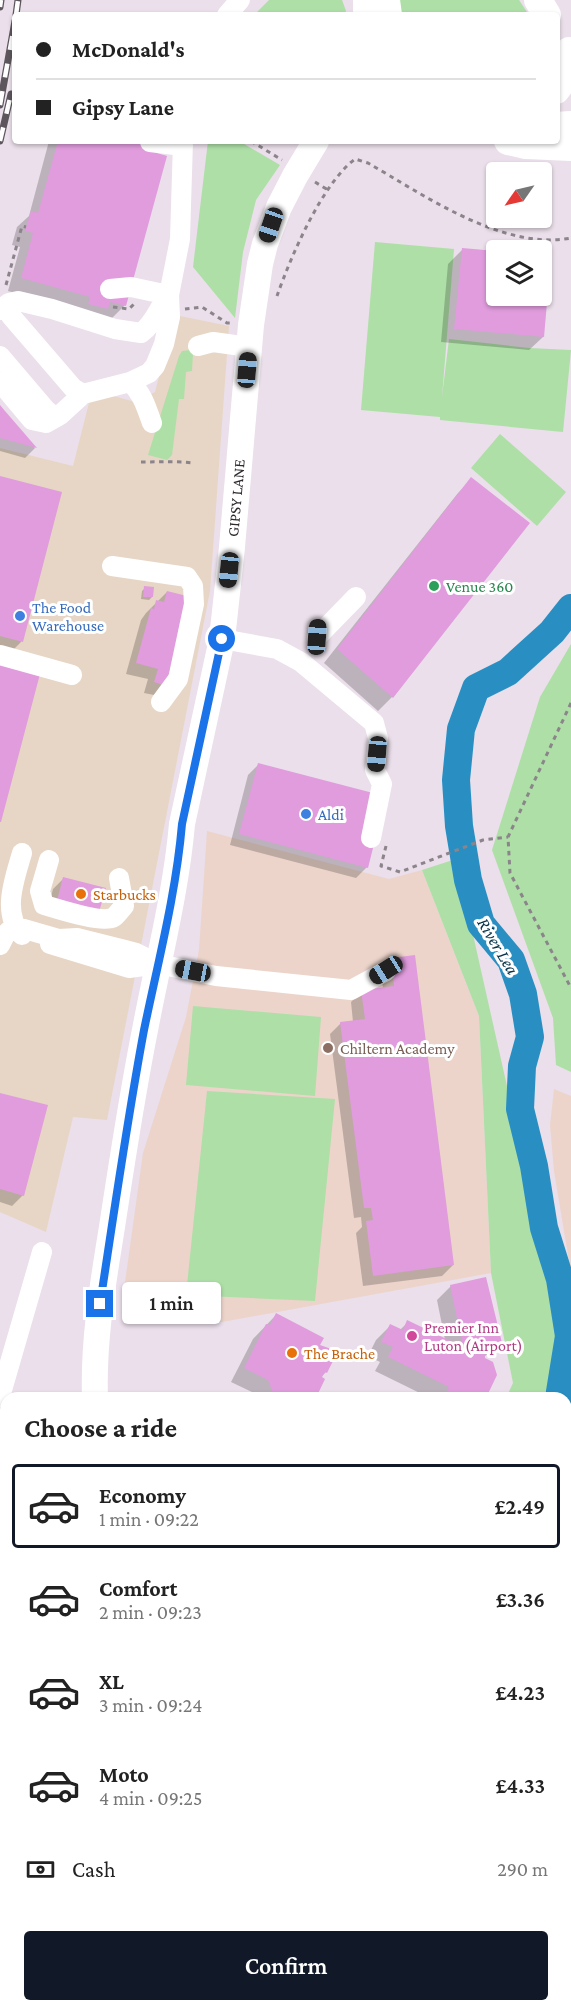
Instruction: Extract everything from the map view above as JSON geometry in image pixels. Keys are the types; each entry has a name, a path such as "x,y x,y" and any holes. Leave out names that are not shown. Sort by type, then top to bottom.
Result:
{"highway":[{"path":"560,85 565,46"},
{"path":"522,144 571,147"}],"main road":[{"name":"GIPSY LANE","path":"95,1392 100,1304 128,1118 180,850 182,824 222,639 249,347 259,273 265,244 279,207 294,176 314,144"}],"street":[{"path":"228,12 240,0"},
{"path":"0,382 32,420 46,423 60,415 83,394 130,382 149,373 155,366 164,344 173,299 180,239 183,144"},
{"path":"110,289 132,287 159,293 173,299"},
{"path":"83,394 74,388 11,316 5,301 18,301 52,309 115,329 141,333 151,326 161,304 173,299"},
{"path":"198,346 213,342 249,347"},
{"path":"0,356 46,410 52,415 60,415"},
{"path":"130,382 144,398 152,423"},
{"path":"112,566 187,577 193,586 194,603 178,680 161,702"},
{"path":"301,662 317,637 356,597"},
{"path":"317,637 319,615"},
{"path":"222,639 277,649 301,662 374,723 378,738 375,770 382,784 379,842"},
{"path":"0,655 72,675"},
{"path":"22,853 11,899 11,914 21,928 21,935 129,968 158,964"},
{"path":"50,860 40,891 44,905 65,911 105,920 114,917 124,906 119,878"},
{"path":"0,945 5,935 21,928 41,925 62,930 77,938 136,952 158,964 216,976 339,990 351,990 386,970"},
{"path":"1,1392 42,1252"}],"path":[{"path":"256,144 282,160"},
{"path":"275,303 285,272 322,197 343,168 355,159 368,163 456,214 501,231 535,239 571,238"},
{"path":"315,182 328,190"},
{"path":"5,301 22,226 26,227"},
{"path":"173,299 202,307 226,323 239,324"},
{"path":"141,462 173,460 194,463"},
{"path":"571,704 508,837 510,873 571,988"},
{"path":"379,842 381,866 400,872 483,840 508,837"}],"shaded area":[{"path":"175,315 229,326 210,591 107,1120 73,1117 46,1232 0,1212 0,448 73,466 90,399 110,395 135,402 155,392"},
{"name":"Chiltern Academy","path":"207,831 389,879 422,870 479,1016 491,1273 222,1322 122,1304 143,1153 186,1017 199,950"},
{"path":"554,1089 571,1096 571,1273 554,1171 550,1125"}],"green space":[{"path":"269,0 342,0 346,11 346,12 257,12"},
{"path":"399,0 519,0 527,12 401,12"},
{"path":"208,144 244,144 280,165 256,200 243,252 235,318 193,267"},
{"path":"375,242 454,249 442,397 449,339 571,350 563,432 361,410"},
{"path":"190,350 193,353 192,371 186,372 184,399 179,399 172,455 167,460 148,455 179,356 182,351"},
{"path":"500,434 566,492 537,526 471,468"},
{"path":"571,644 571,1072 556,1065 553,1018 492,850 540,697"},
{"path":"456,859 560,1322 561,1392 509,1392 513,1383 491,1273 479,1016 422,870"},
{"path":"193,1006 321,1017 315,1096 186,1085"},
{"path":"207,1091 335,1099 315,1301 186,1295"}],"building":[{"path":"57,144 160,144 157,153 167,156 126,306 110,302 108,309 88,304 90,297 21,278 33,233 25,231 31,211 38,213"},
{"path":"462,248 486,250 486,306 547,306 544,337 454,329"},
{"path":"0,405 5,411 37,448 0,438"},
{"path":"0,476 62,492 23,642 0,636"},
{"name":"Venue 360","path":"471,477 530,523 393,698 337,649"},
{"path":"144,586 154,587 153,597 143,597"},
{"path":"167,591 187,596 166,686 154,682 158,669 136,663 151,608 154,609 156,600 164,602"},
{"path":"0,663 40,674 1,822 0,822"},
{"name":"Aldi","path":"258,763 373,793 361,840 374,844 368,868 239,834"},
{"name":"Starbucks","path":"63,877 106,888 99,912 57,901"},
{"path":"415,955 454,1265 373,1276 366,1221 373,1220 371,1208 364,1208 340,1022 365,1019 361,990 394,986 391,958"},
{"path":"0,1093 48,1105 24,1196 0,1189"},
{"name":"Premier Inn Luton (Airport)","path":"486,1277 502,1343 484,1347 485,1358 493,1362 497,1375 489,1392 446,1392 449,1387 388,1357 393,1347 381,1342 390,1324 403,1330 407,1320 463,1347 450,1285"},
{"name":"The Brache","path":"276,1313 324,1338 320,1345 334,1350 332,1355 335,1357 327,1373 325,1372 322,1377 325,1379 319,1392 273,1392 268,1380 244,1368 266,1324 270,1325"}],"waterway":[{"name":"River Lea","path":"560,1392 569,1336 560,1279 544,1228 534,1166 520,1109 522,1066 530,1037 523,994 511,960 481,924 468,880 459,826 456,780 461,729 476,688 508,672 552,632 571,608"}],"railway":[{"path":"0,7 1,0"},
{"path":"16,12 18,0"},
{"path":"0,105 12,38"},
{"path":"0,141 11,94"}],"place":[{"name":"Venue 360","path":"434,586"},
{"name":"The Food Warehouse","path":"20,616"},
{"name":"Aldi","path":"306,814"},
{"name":"Starbucks","path":"81,894"},
{"name":"Chiltern Academy","path":"328,1048"},
{"name":"Premier Inn Luton (Airport)","path":"412,1336"},
{"name":"The Brache","path":"292,1353"}],"route":[{"path":"100,1304 128,1118 180,850 182,824 222,639"}]}
